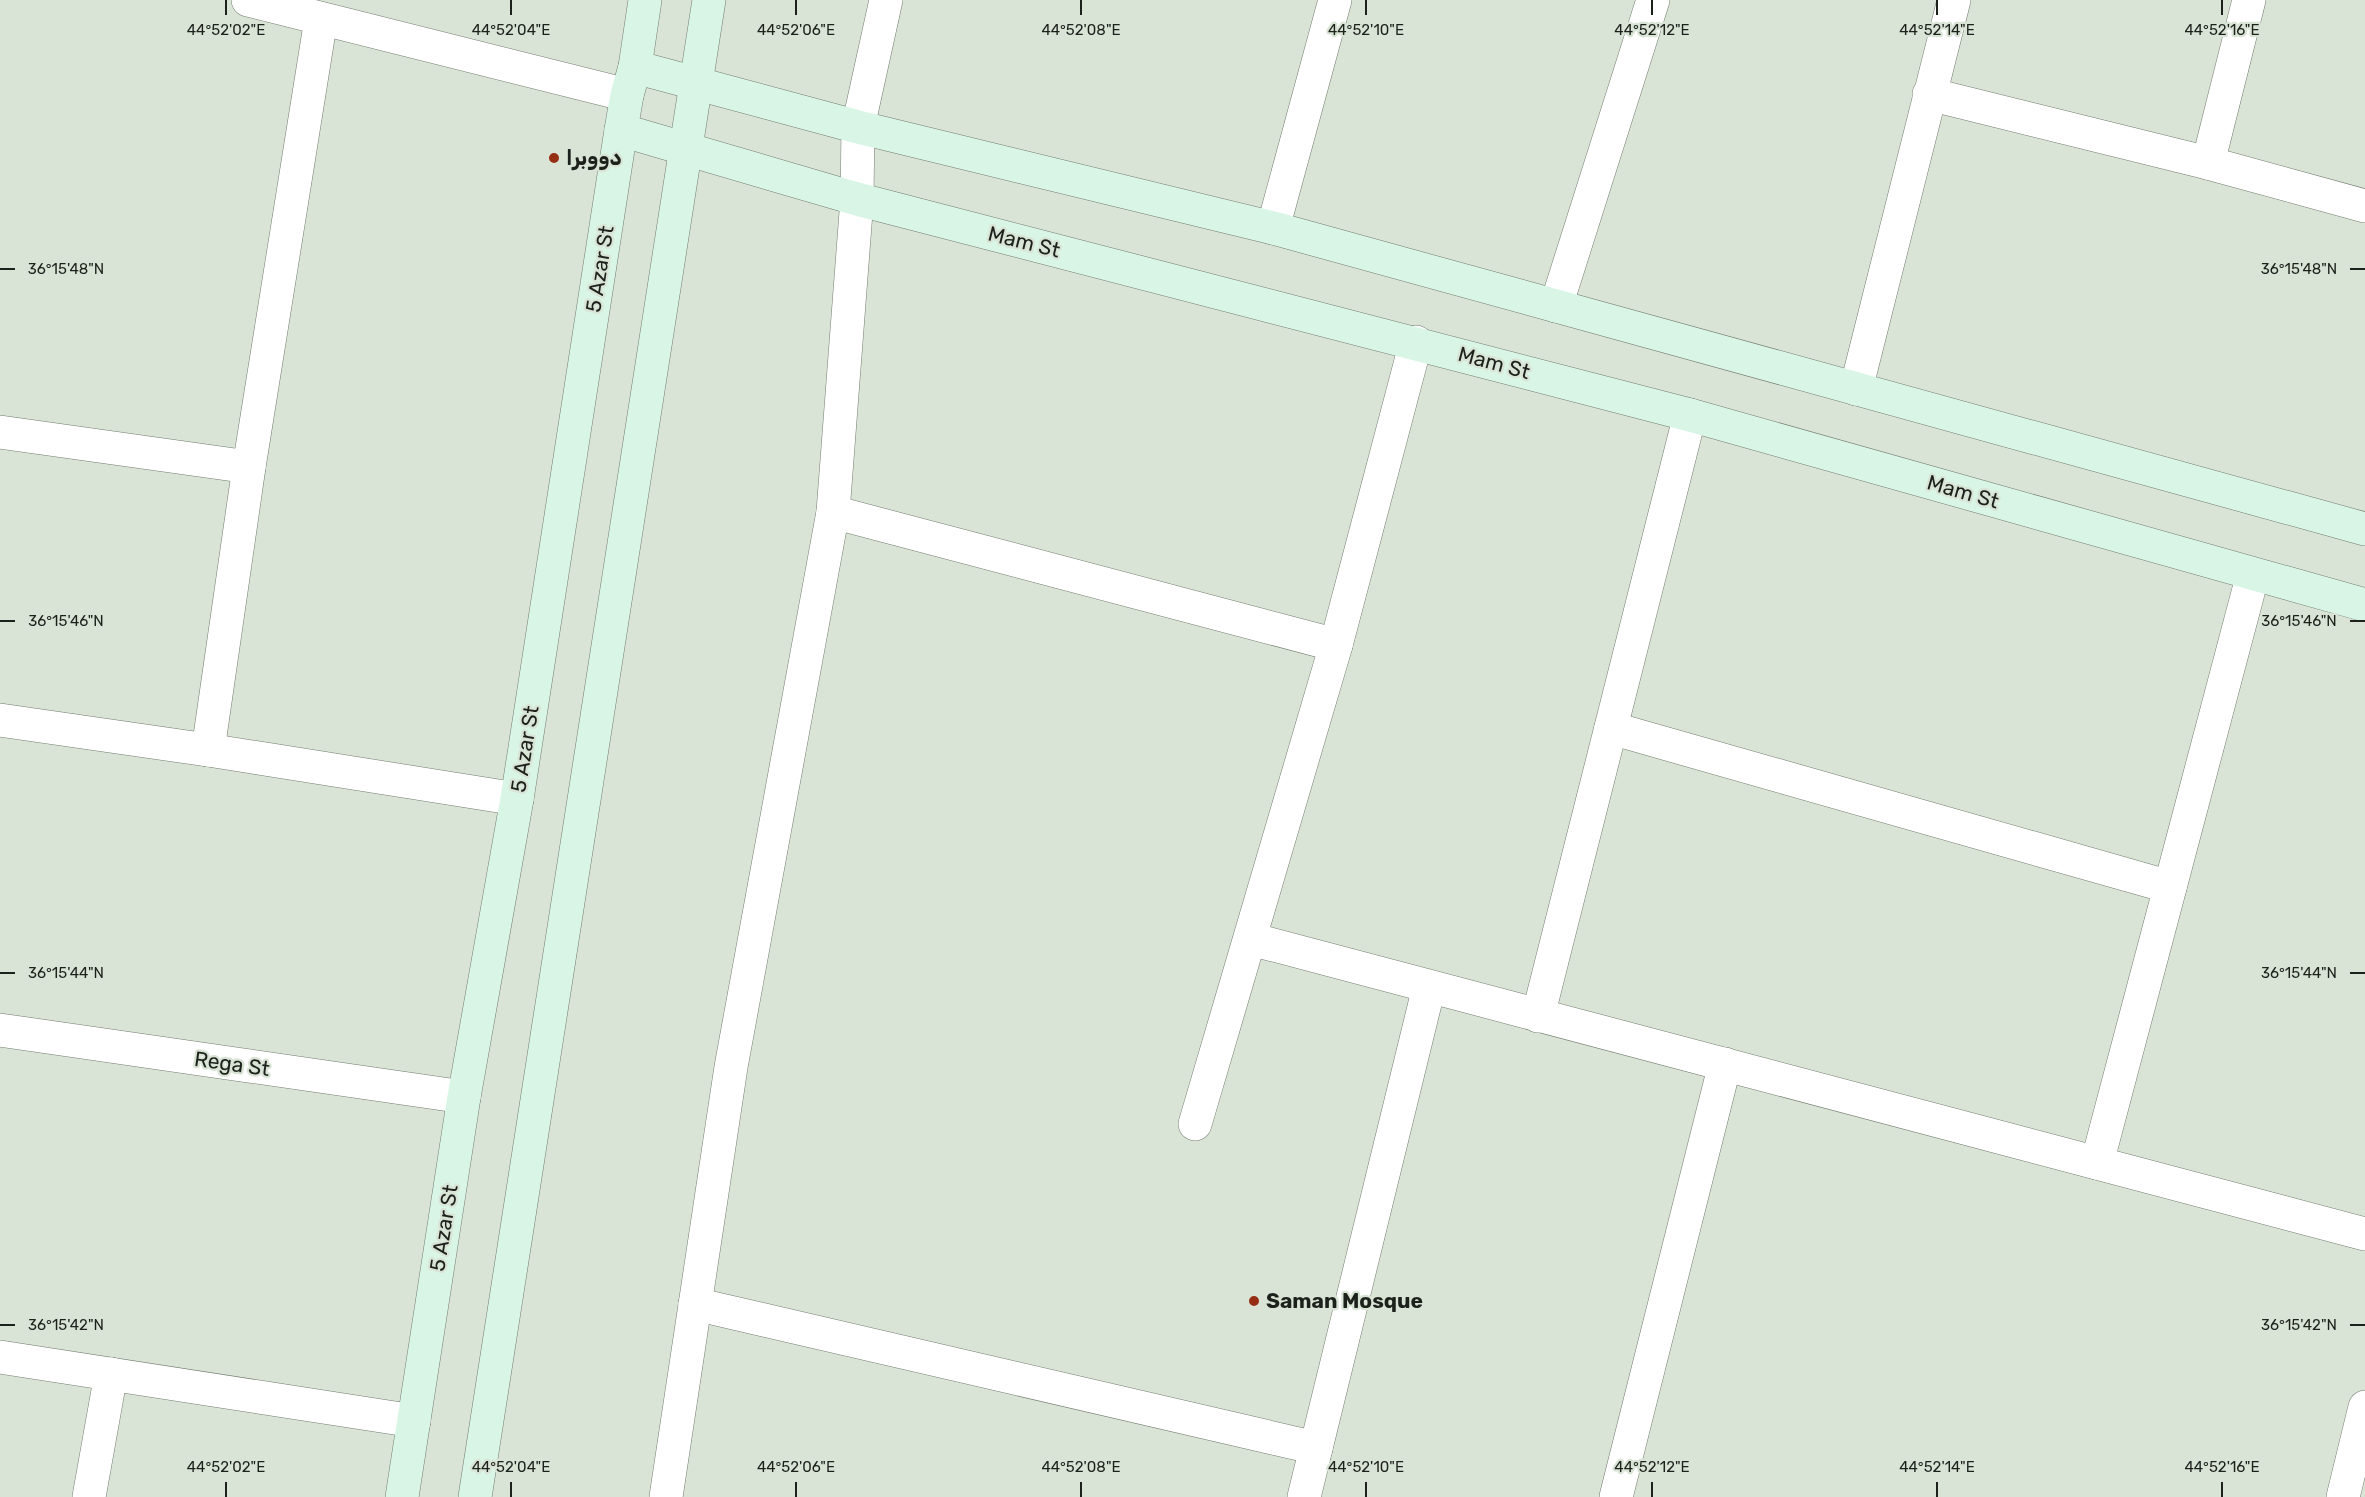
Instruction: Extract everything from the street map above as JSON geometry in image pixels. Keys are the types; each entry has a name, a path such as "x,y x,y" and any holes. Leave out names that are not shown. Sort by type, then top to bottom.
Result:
{"main road":[{"name":"5 Azar St","path":"402,1497 464,1097 517,799 621,130 645,0"},
{"path":"475,1497 709,0"},
{"path":"631,81 695,83 858,127 1273,228 2365,529"},
{"name":"Mam St","path":"621,130 857,199 1416,342 1690,415 2365,605"}],"street":[{"path":"248,0 321,19 631,81"},
{"path":"666,1497 731,1067 833,512 857,199 858,127 886,0"},
{"path":"1273,228 1335,0"},
{"path":"1556,306 1653,0"},
{"path":"1856,389 1954,0"},
{"path":"2208,163 2249,0"},
{"path":"208,750 249,467 321,19"},
{"path":"1929,94 2208,163 2365,206"},
{"path":"1195,1124 1336,645 1416,342"},
{"path":"1538,1016 1690,415"},
{"path":"0,432 249,467"},
{"path":"833,512 1336,645"},
{"path":"2097,1163 2253,574"},
{"path":"0,720 517,799"},
{"path":"1611,728 2170,887"},
{"path":"1251,939 2365,1234"},
{"path":"1304,1497 1429,987"},
{"name":"Rega St","path":"0,1030 464,1097"},
{"path":"1616,1497 1725,1064"},
{"path":"695,1304 1316,1449"},
{"path":"0,1357 414,1421"},
{"path":"89,1497 111,1374"},
{"path":"2343,1497 2365,1407"}],"place":[{"name":"دووبرا","path":"554,158"},
{"name":"Saman Mosque","path":"1254,1301"}]}
